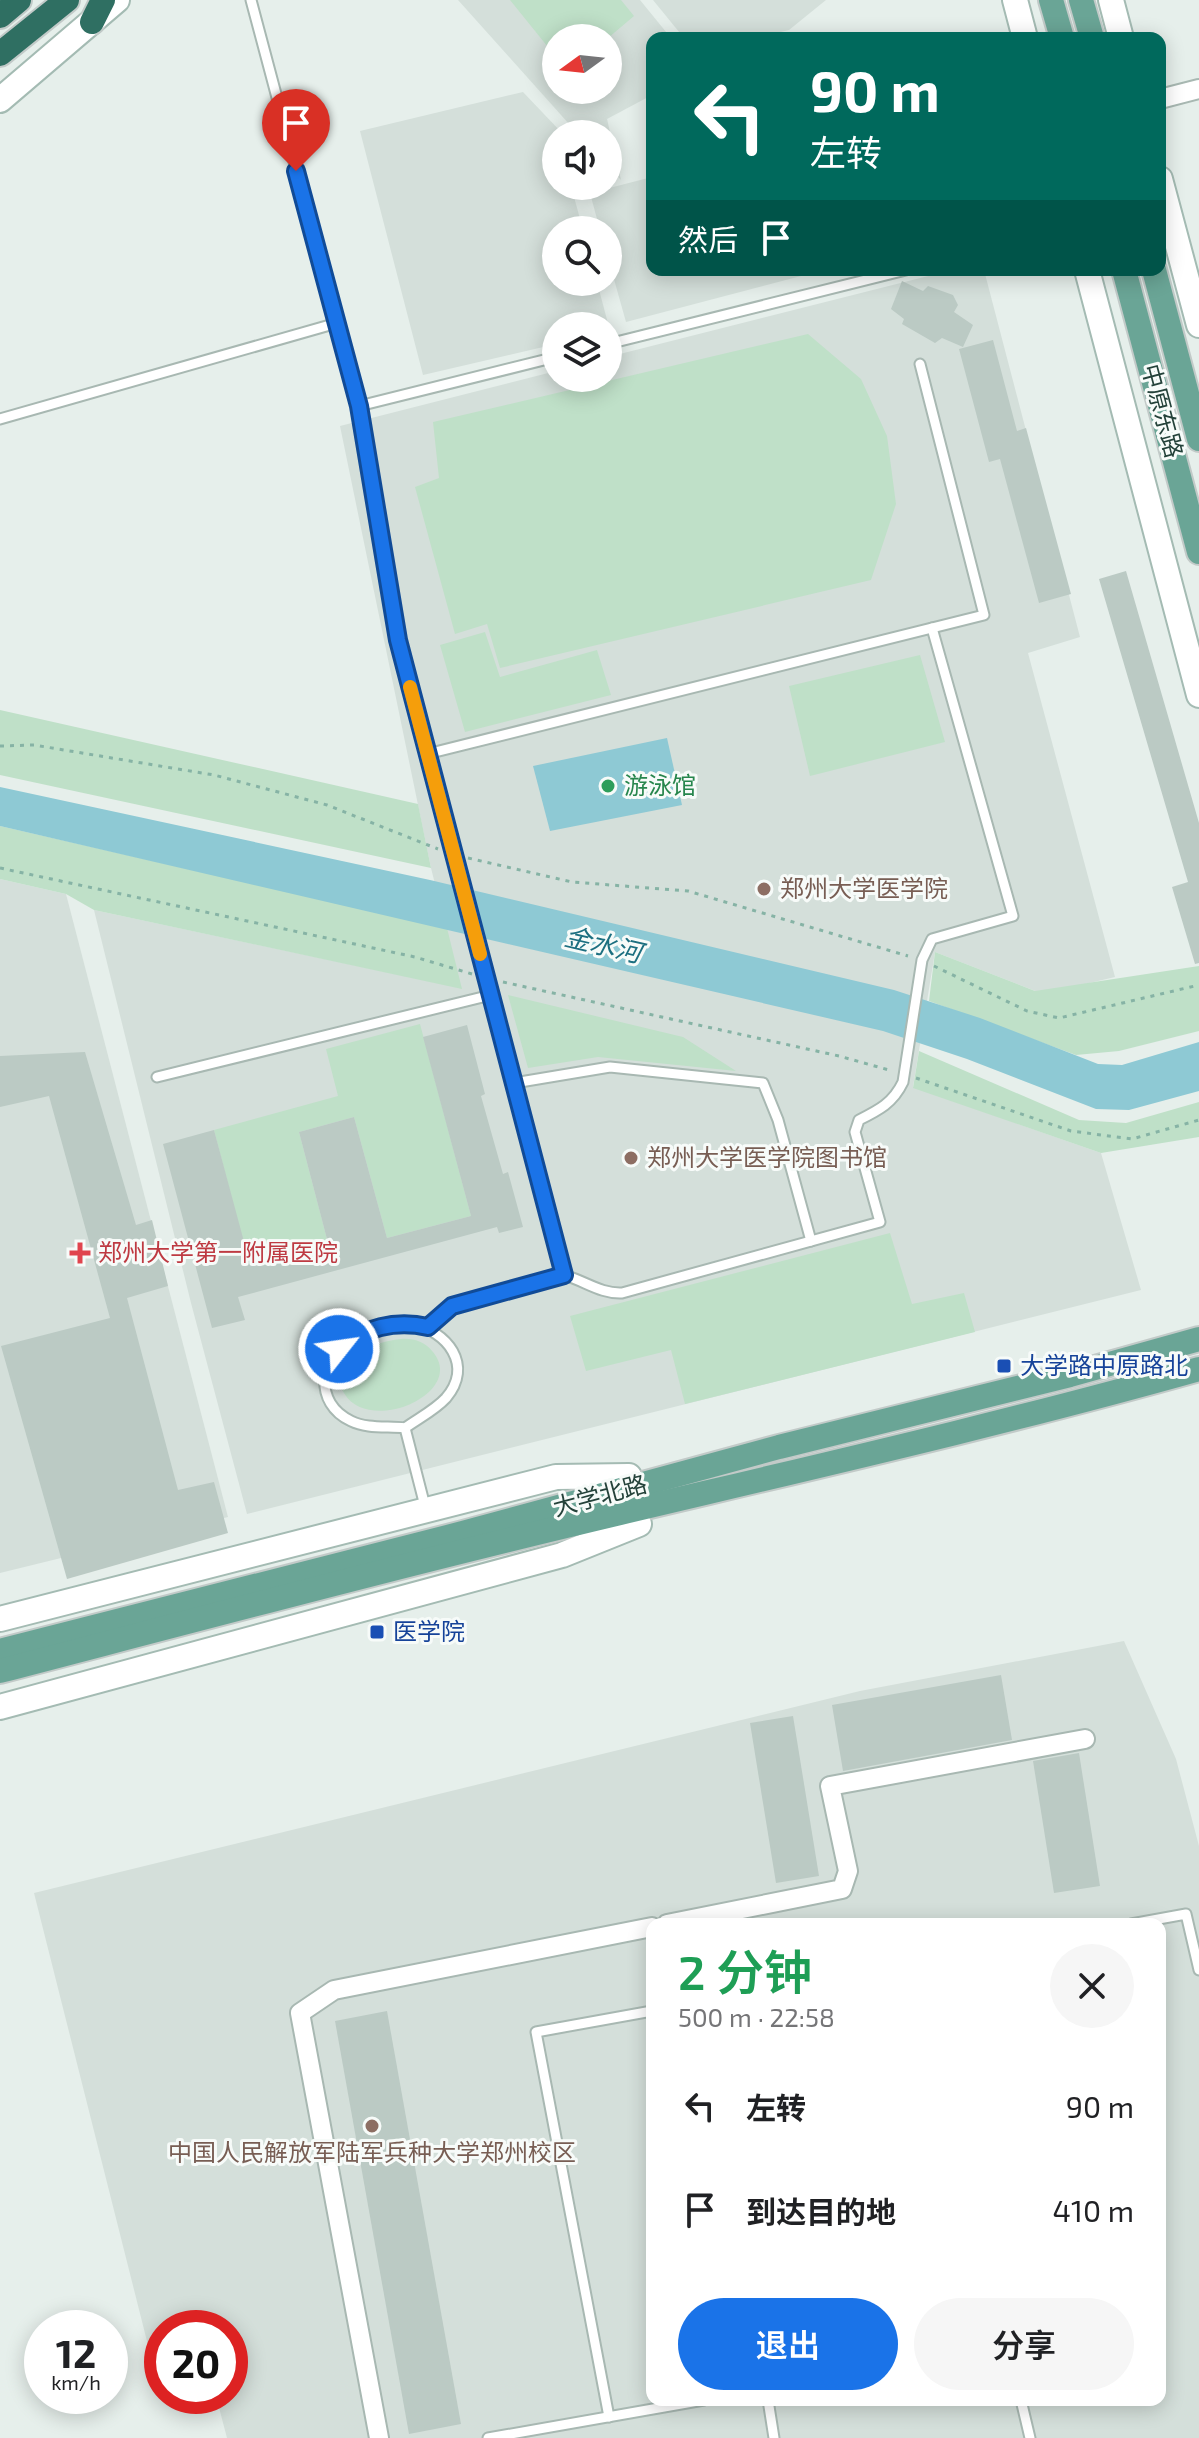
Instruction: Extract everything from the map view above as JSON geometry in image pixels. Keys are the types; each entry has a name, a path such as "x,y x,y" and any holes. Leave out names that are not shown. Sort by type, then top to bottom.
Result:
{"highway":[{"path":"0,54 67,0"}],"main road":[{"path":"1051,0 1060,32"},
{"path":"1081,0 1090,32"},
{"name":"中原东路","path":"1126,276 1199,552"},
{"name":"中原东路","path":"1156,276 1199,439"},
{"name":"大学北路","path":"0,1671 465,1542 779,1447 1070,1375 1199,1339"},
{"name":"大学北路","path":"0,1651 465,1542 785,1476 1078,1403 1199,1369"},
{"path":"0,1636 629,1476 779,1447"},
{"path":"0,1688 639,1524 785,1476"}],"street":[{"path":"0,100 97,11 117,0"},
{"path":"1015,0 1023,32"},
{"path":"1111,0 1119,32"},
{"path":"1166,97 1199,89"},
{"path":"1166,201 1199,325"},
{"path":"1089,276 1199,695"},
{"path":"0,1619 556,1477 629,1476"},
{"path":"0,1707 562,1555 639,1524"},
{"path":"697,1918 842,1889 848,1871 830,1786 1085,1739"},
{"path":"379,2438 300,2013 334,1990 646,1928"}],"lane":[{"path":"251,0 359,406 398,640 564,1275"},
{"path":"622,341 882,276"},
{"path":"0,419 337,323"},
{"path":"359,406 542,360"},
{"path":"427,754 984,615 920,364"},
{"path":"428,1327 452,1306 564,1275 579,1279 606,1294 622,1293 880,1222 855,1132 859,1120 885,1107 895,1098 905,1074 922,960 932,939 1013,916 932,628"},
{"path":"157,1077 491,995"},
{"path":"514,1083 610,1067 763,1083 778,1120 811,1241"},
{"path":"412,1324 428,1327 452,1348 458,1364 456,1379 448,1396 405,1428 386,1425 367,1427 349,1421 331,1404 324,1390 324,1373 330,1360 351,1338 389,1325 412,1324"},
{"path":"405,1428 426,1510"},
{"path":"1164,1918 1186,1914 1199,1970"},
{"path":"609,2417 536,2032 646,2012"},
{"path":"488,2438 670,2406"},
{"path":"769,2406 774,2438"},
{"path":"1022,2406 1030,2438"}],"path":[{"path":"0,746 34,745 214,775 327,805 454,855 572,882 688,891 922,960 1027,1011 1059,1018 1199,985"},
{"path":"0,868 415,957 486,978 839,1056 905,1074 1071,1131 1132,1139 1199,1120"}],"shaded area":[{"path":"458,0 640,0 666,32 646,32 646,98 607,119 565,120 551,104 622,104 622,24 542,24 542,94"},
{"path":"653,0 826,0 789,30 781,32 679,32"},
{"path":"523,92 550,120 542,120 542,200 575,200 579,216 542,216 542,296 601,296 605,312 542,312 542,347 423,375 360,131"},
{"path":"646,179 646,276 801,276 626,322 619,296 622,296 622,216 596,216 592,200 622,200 622,185"},
{"name":"郑州大学医学院","path":"928,276 986,276 1080,637 1028,653 1115,977 1043,994 935,952 913,1087 1101,1153 1141,1290 247,1514 191,1303 94,910 461,988 431,868 340,426 542,375 542,392 622,392 622,353"},
{"name":"郑州大学第一附属医院","path":"0,879 66,894 228,1517 0,1573"},
{"name":"中国人民解放军陆军兵种大学郑州校区","path":"1124,1641 1176,1759 1199,1846 1199,2438 227,2438 221,2414 248,2414 248,2310 144,2310 144,2329 34,1893 860,1691"}],"green space":[{"path":"510,0 621,0 634,16 622,26 542,24 542,40"},
{"path":"808,334 861,379 887,436 896,504 871,580 500,668 487,624 455,634 415,487 439,478 433,422 561,392 622,392 622,378"},
{"path":"485,632 500,677 597,650 611,695 465,732 440,645"},
{"path":"920,655 945,742 810,776 789,686"},
{"path":"0,710 418,804 431,868 0,775"},
{"path":"0,826 447,928 462,989 94,910 66,894 0,879"},
{"path":"935,952 1035,991 1199,966 1199,1031 1119,1051 1076,1055 929,1001"},
{"path":"508,995 683,1037 736,1071 598,1057 528,1068"},
{"path":"420,1024 471,1216 387,1238 354,1117 299,1132 328,1243 249,1264 214,1130 338,1096 326,1049"},
{"path":"919,1051 1079,1120 1126,1123 1199,1102 1199,1137 1101,1153 913,1088"},
{"path":"890,1233 912,1304 964,1293 975,1332 685,1404 671,1350 586,1371 570,1316"},
{"path":"401,1339 419,1341 433,1352 440,1367 437,1382 411,1404 392,1410 373,1410 356,1405 344,1393 340,1381 341,1370 356,1354"}],"water":[{"name":"游泳馆","path":"667,738 682,805 550,831 533,766"},
{"name":"金水河","path":"0,787 430,880 894,990 980,1018 1098,1064 1122,1065 1199,1042 1199,1091 1129,1110 1096,1109 967,1059 883,1031 0,826"}],"building":[{"path":"902,281 923,291 928,286 953,295 958,305 954,312 973,325 963,347 942,338 935,343 902,324 904,319 891,309"},
{"path":"993,340 1017,431 1026,428 1071,594 1039,603 1000,459 989,462 959,349"},
{"path":"1126,571 1199,823 1199,963 1195,964 1172,887 1188,882 1099,579"},
{"path":"467,1025 485,1094 481,1096 503,1174 508,1172 523,1227 499,1233 497,1227 238,1297 245,1320 212,1328 163,1144 214,1130 250,1264 328,1243 299,1132 354,1117 387,1238 471,1216 423,1037"},
{"path":"85,1052 136,1225 152,1220 168,1286 127,1298 178,1490 214,1482 228,1533 67,1579 1,1346 110,1318 49,1096 0,1107 0,1056"},
{"path":"1001,1675 1012,1740 843,1771 832,1705"},
{"path":"793,1716 819,1876 776,1883 750,1723"},
{"path":"1079,1753 1100,1886 1054,1893 1033,1761"},
{"path":"387,2011 461,2424 409,2434 335,2021"}],"slow traffic":[{"path":"410,687 480,954"}],"place":[{"name":"游泳馆","path":"608,786"},
{"name":"郑州大学医学院","path":"764,889"},
{"name":"郑州大学医学院图书馆","path":"631,1158"},
{"name":"郑州大学第一附属医院","path":"80,1253"},
{"name":"大学路中原路北","path":"1004,1366"},
{"name":"医学院","path":"377,1632"},
{"name":"中国人民解放军陆军兵种大学郑州校区","path":"372,2126"}],"route":[{"path":"296,171 359,406 398,640 564,1275 452,1306 428,1327 402,1324 370,1330 351,1338 339,1349"}]}
